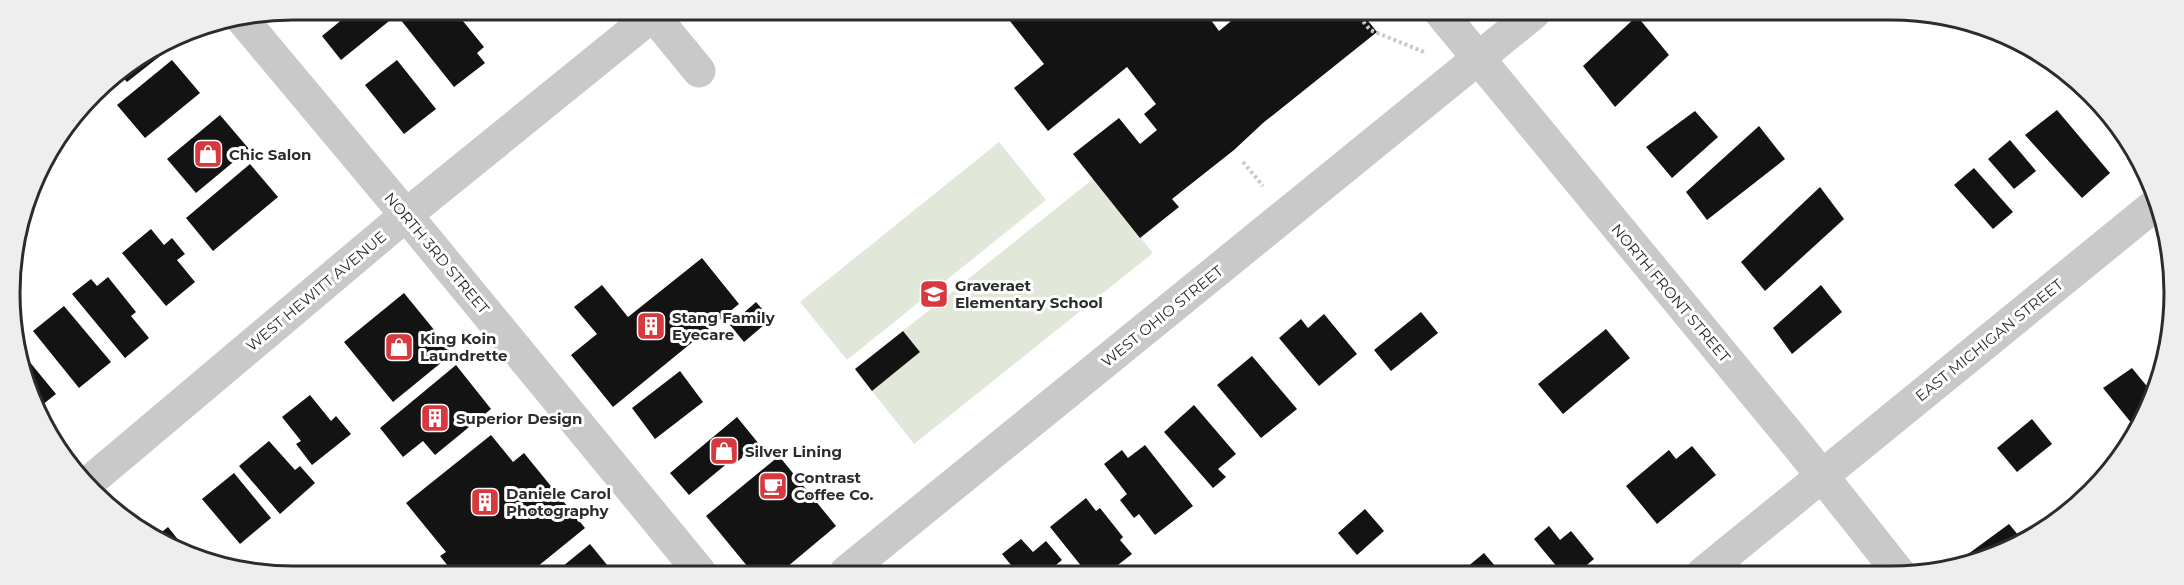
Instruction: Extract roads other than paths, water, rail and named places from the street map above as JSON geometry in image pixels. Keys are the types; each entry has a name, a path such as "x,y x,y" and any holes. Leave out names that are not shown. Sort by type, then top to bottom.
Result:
{"street":[{"name":"WEST HEWITT AVENUE","path":"93,479 406,215 647,20"},
{"path":"661,20 699,71"},
{"name":"NORTH FRONT STREET","path":"1447,20 1822,475 1894,566"},
{"name":"WEST OHIO STREET","path":"853,566 1526,20"},
{"name":"NORTH 3RD STREET","path":"246,24 694,566"},
{"name":"EAST MICHIGAN STREET","path":"1712,566 2151,208"}],"place":[{"name":"Chic Salon","path":"208,154"},
{"name":"Graveraet Elementary School","path":"934,294"},
{"name":"Stang Family Eyecare","path":"651,326"},
{"name":"King Koin Laundrette","path":"399,347"},
{"name":"Superior Design","path":"435,418"},
{"name":"Silver Lining","path":"724,451"},
{"name":"Contrast Coffee Co.","path":"773,486"},
{"name":"Daniele Carol Photography","path":"485,502"}]}
